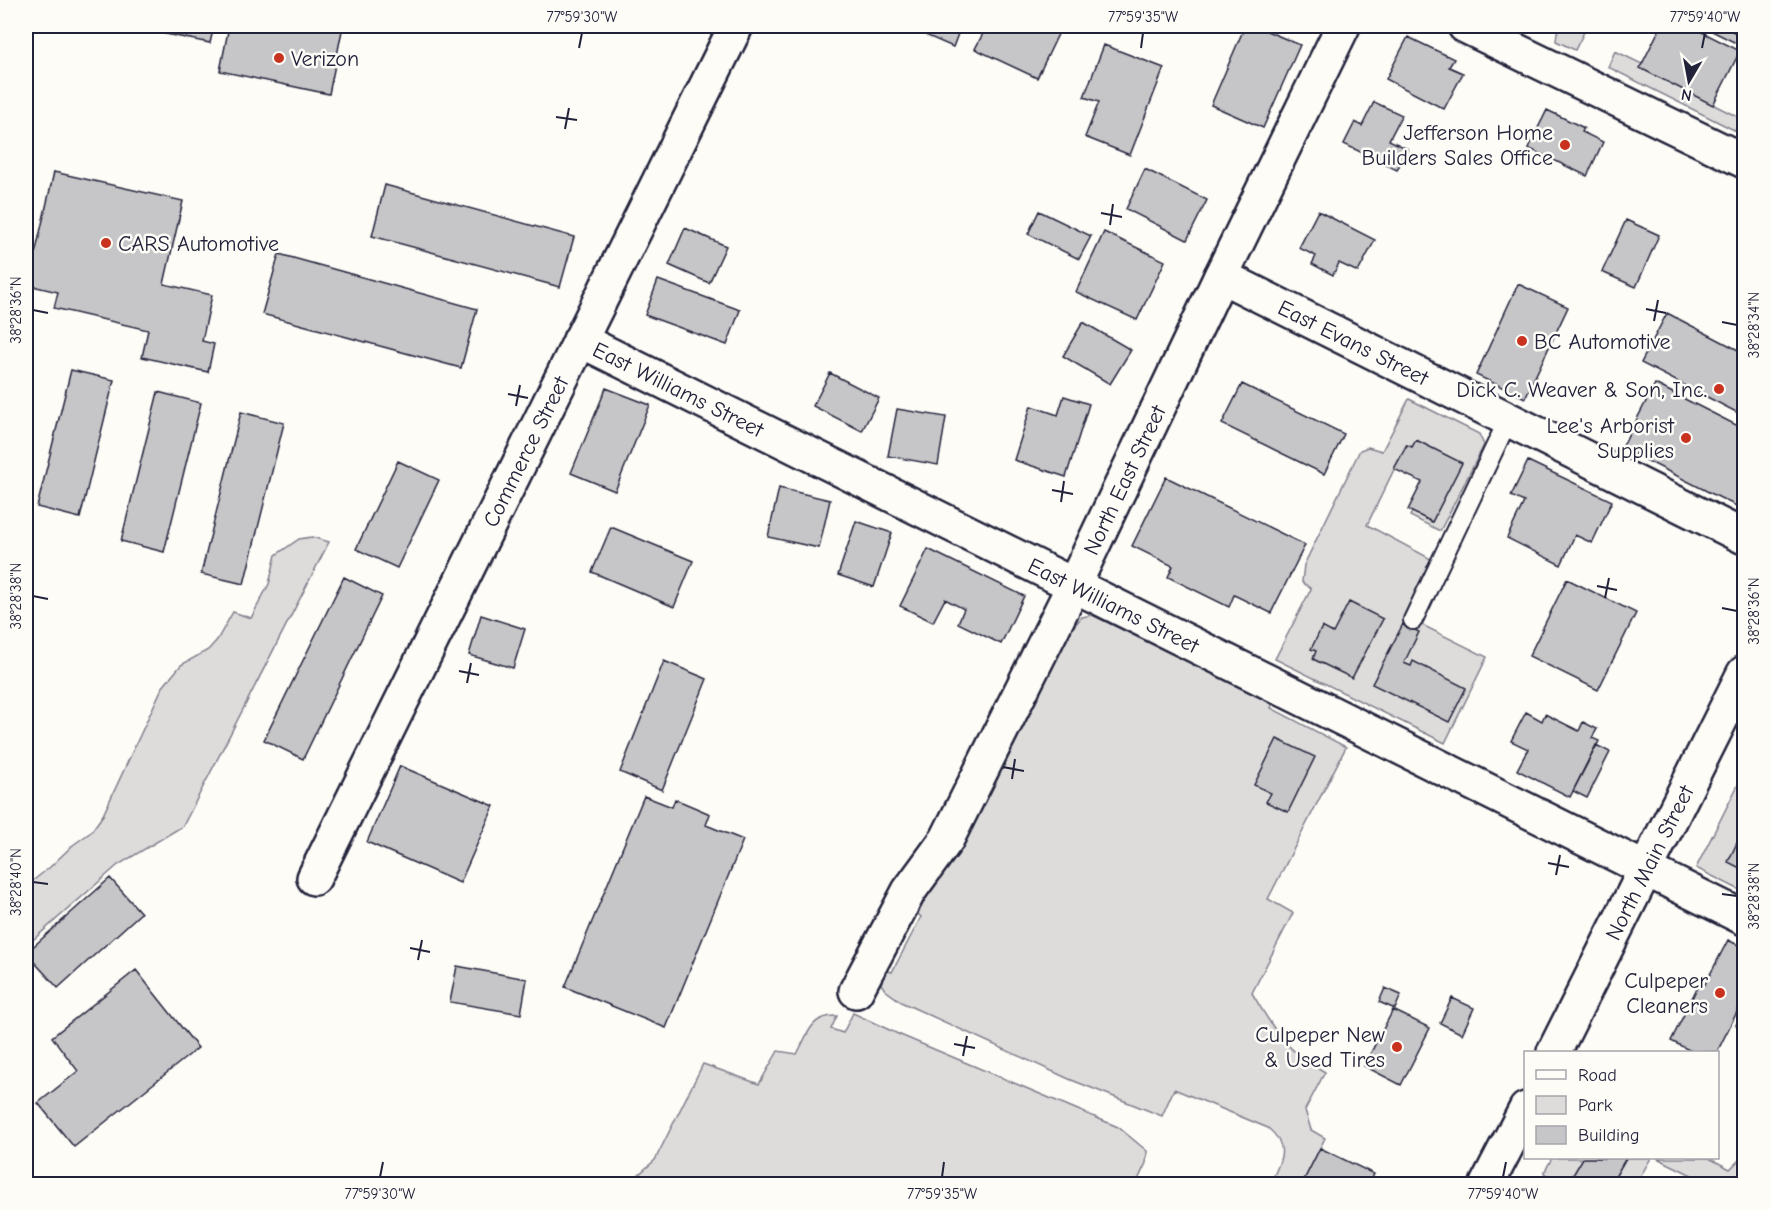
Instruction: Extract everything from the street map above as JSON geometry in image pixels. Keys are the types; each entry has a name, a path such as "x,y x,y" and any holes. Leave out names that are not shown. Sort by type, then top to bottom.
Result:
{"street":[{"name":"Commerce Street","path":"314,878 736,26"},
{"name":"North East Street","path":"856,992 909,891 946,839 1074,585 1343,26"},
{"path":"1465,26 1744,161"},
{"name":"East Evans Street","path":"1221,276 1744,537"},
{"name":"East Williams Street","path":"580,340 1744,918"},
{"name":"North Main Street","path":"1555,1051 1744,673"},
{"path":"1487,1185 1524,1113"}],"lane":[{"path":"1413,620 1509,418"}],"green space":[{"path":"1561,26 1587,26 1575,50 1556,41 1557,32"},
{"path":"1615,51 1642,64 1640,68 1744,120 1744,135 1608,67"},
{"path":"1409,399 1479,434 1484,445 1440,531 1410,516 1412,512 1432,522 1461,463 1416,440 1412,447 1406,445 1367,525 1431,559 1404,616 1487,657 1445,743 1275,659 1311,589 1302,582 1304,565 1360,450 1368,447 1382,451"},
{"path":"312,537 329,542 183,826 118,865 26,946 26,886 91,832 103,815 162,688 181,665 208,650 217,640 233,612 251,618 269,584 276,555 299,539"},
{"path":"1092,615 1273,702 1271,708 1346,747 1268,899 1293,913 1252,993 1267,1018 1290,1048 1325,1072 1305,1110 1311,1130 1325,1138 1302,1184 1270,1184 1280,1162 1281,1148 1275,1135 1268,1128 1174,1089 1162,1116 1069,1079 903,1003 885,990 879,981 885,970 892,972 921,917 912,908 965,835 1073,627 1082,617"},
{"path":"1744,773 1744,892 1696,868"},
{"path":"853,1013 1118,1127 1147,1151 1146,1163 1136,1184 628,1184 655,1160 703,1064 759,1084 778,1051 797,1054 816,1022 837,1016 831,1029 843,1033"},
{"path":"1744,1155 1744,1184 1710,1184 1659,1159 1711,1159 1730,1169"},
{"path":"1551,1159 1650,1159 1636,1184 1561,1184 1544,1173"}],"building":[{"path":"127,26 214,26 210,43"},
{"name":"Verizon","path":"229,26 343,26 329,94 220,71"},
{"path":"927,26 961,26 953,47 923,34"},
{"path":"987,26 1062,26 1037,78 975,49"},
{"path":"1245,26 1255,26 1300,45 1263,128 1211,105"},
{"path":"1661,26 1690,26 1740,51 1713,105 1640,68"},
{"path":"1690,26 1702,26 1700,30"},
{"path":"1702,26 1722,26 1744,37 1744,47"},
{"path":"1408,37 1454,59 1449,67 1463,73 1444,109 1386,79"},
{"path":"1104,45 1164,68 1130,155 1085,137 1099,102 1084,97"},
{"path":"1374,102 1402,115 1389,140 1408,149 1397,170 1344,144 1355,122 1362,126"},
{"name":"Jefferson Home Builders Sales Office","path":"1547,110 1584,128 1582,132 1603,142 1587,176 1528,148"},
{"path":"1145,169 1207,200 1187,240 1126,209"},
{"name":"CARS Automotive","path":"54,172 183,201 164,284 212,295 202,341 214,344 208,372 142,357 148,330 54,308 58,292 28,285"},
{"path":"385,185 574,237 560,287 372,236"},
{"path":"1039,211 1091,236 1079,259 1028,234"},
{"path":"1318,211 1375,240 1358,272 1339,263 1333,275 1312,264 1316,256 1299,248"},
{"path":"1626,220 1659,235 1636,287 1602,272"},
{"path":"685,228 726,246 709,283 669,265"},
{"path":"1104,232 1165,261 1137,320 1076,292"},
{"path":"1744,246 1744,267 1736,263"},
{"path":"279,254 477,309 461,368 262,314"},
{"path":"658,280 740,310 727,345 645,315"},
{"name":"BC Automotive","path":"1518,284 1568,307 1525,398 1476,375"},
{"name":"Dick C. Weaver & Son, Inc.","path":"1667,313 1744,353 1744,416 1641,363"},
{"path":"1083,322 1131,350 1110,384 1063,356"},
{"path":"71,370 114,380 80,518 37,507"},
{"path":"830,373 879,398 862,431 813,406"},
{"path":"1242,384 1344,434 1324,474 1222,424"},
{"name":"Lee's Arborist Supplies","path":"1655,384 1744,429 1744,510 1622,448"},
{"path":"606,388 650,405 615,491 571,473"},
{"path":"158,392 201,403 164,552 121,541"},
{"path":"1064,396 1089,404 1066,477 1014,460 1031,406 1058,415"},
{"path":"897,409 946,417 938,465 888,456"},
{"path":"241,412 284,423 244,584 201,574"},
{"path":"1416,440 1462,463 1432,522 1408,510 1422,482 1394,469 1407,445 1412,447"},
{"path":"398,461 439,480 397,568 356,549"},
{"path":"1528,461 1612,501 1592,543 1575,535 1561,565 1507,538 1524,502 1511,496"},
{"path":"1166,477 1305,545 1271,613 1234,595 1229,607 1168,577 1173,566 1132,546"},
{"path":"779,488 830,500 819,548 768,537"},
{"path":"856,521 892,533 874,587 838,575"},
{"path":"611,527 693,561 674,607 592,572"},
{"path":"928,549 1024,596 1001,644 958,623 964,609 945,599 933,622 900,606"},
{"path":"344,577 382,596 303,759 264,740"},
{"path":"1567,579 1636,613 1598,690 1529,656"},
{"path":"1349,602 1383,619 1352,678 1313,659 1316,651 1311,649 1322,627 1333,633"},
{"path":"481,615 525,629 513,668 469,655"},
{"path":"1403,624 1419,632 1404,663 1411,666 1413,661 1466,688 1449,722 1372,684"},
{"path":"664,661 707,679 662,790 620,772"},
{"path":"1526,712 1542,721 1545,714 1579,731 1583,722 1597,729 1592,738 1599,741 1570,797 1517,770 1528,749 1511,741"},
{"path":"1277,739 1315,757 1288,812 1266,802 1271,793 1254,785"},
{"path":"1596,745 1610,752 1587,798 1573,791"},
{"path":"400,766 494,806 460,883 367,842"},
{"path":"644,796 672,807 675,799 710,814 706,825 743,840 666,1028 565,987"},
{"path":"1744,828 1744,870 1728,862"},
{"path":"110,878 141,913 58,988 26,953"},
{"name":"Culpeper Cleaners","path":"1728,940 1744,948 1744,998 1718,1051 1691,1051 1671,1041 1697,988 1705,984"},
{"path":"457,966 527,979 521,1014 450,1002"},
{"path":"136,970 198,1048 74,1147 38,1103 78,1071 52,1037"},
{"path":"1385,988 1401,995 1395,1009 1379,1002"},
{"path":"1452,998 1474,1008 1462,1034 1440,1023"},
{"path":"1744,1009 1744,1030 1736,1025"},
{"name":"Culpeper New & Used Tires","path":"1393,1010 1430,1028 1401,1085 1364,1066"},
{"path":"1320,1148 1374,1174 1369,1184 1302,1184"},
{"path":"1582,1159 1625,1159 1615,1177 1626,1184 1579,1184 1570,1180"}],"place":[{"name":"Verizon","path":"279,58"},
{"name":"Jefferson Home Builders Sales Office","path":"1565,145"},
{"name":"CARS Automotive","path":"106,243"},
{"name":"BC Automotive","path":"1522,341"},
{"name":"Dick C. Weaver & Son, Inc.","path":"1719,389"},
{"name":"Lee's Arborist Supplies","path":"1686,438"},
{"name":"Culpeper Cleaners","path":"1720,993"},
{"name":"Culpeper New & Used Tires","path":"1397,1047"}]}
